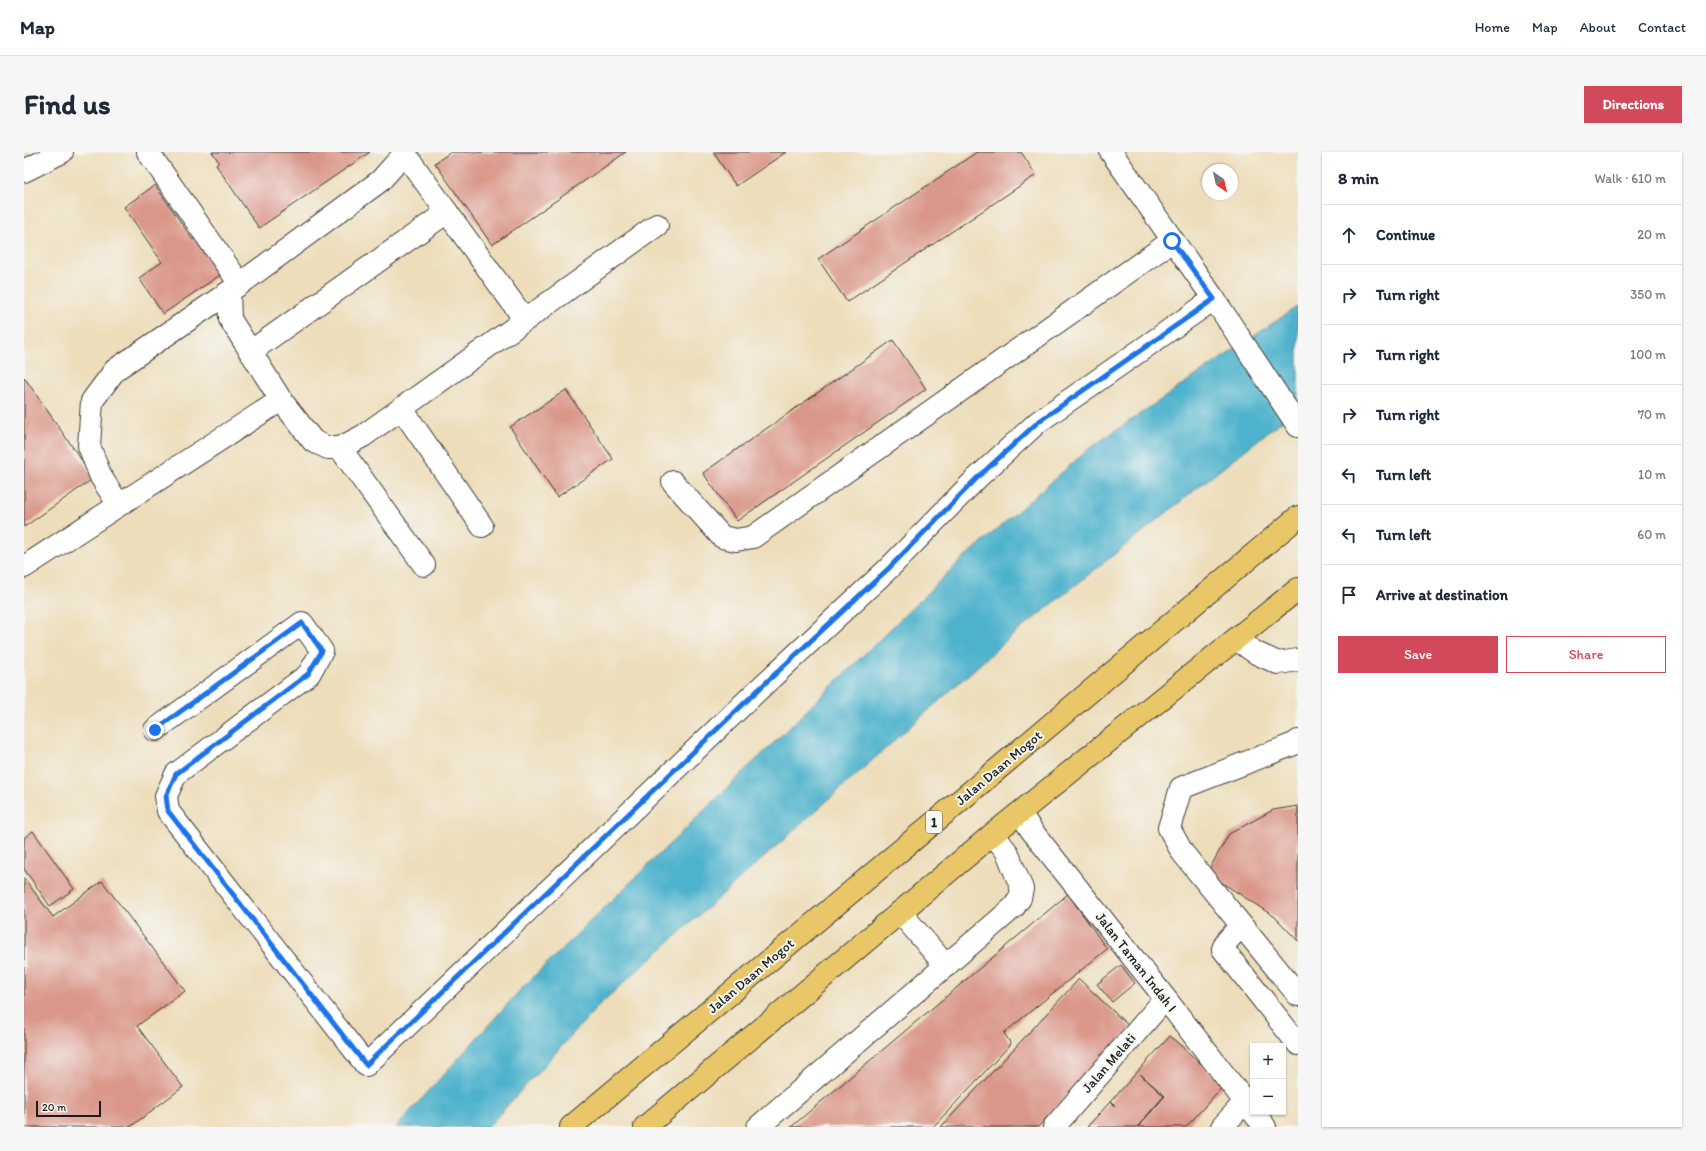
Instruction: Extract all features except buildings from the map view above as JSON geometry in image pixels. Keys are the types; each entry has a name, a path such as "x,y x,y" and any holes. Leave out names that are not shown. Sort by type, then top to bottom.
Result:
{"highway":[{"name":"Jalan Daan Mogot","path":"571,1127 1298,517"},
{"path":"645,1127 993,834 1298,589"}],"street":[{"path":"24,171 62,152"},
{"path":"148,152 235,288 230,319 250,352 281,400 313,441 328,448 340,448 363,436 657,225"},
{"path":"1111,152 1214,299 1298,426"},
{"path":"119,505 101,477 89,446 92,401 115,370 235,288 380,181 405,153 526,320"},
{"path":"250,352 447,212"},
{"path":"673,482 722,537 736,540 753,538 1172,241"},
{"path":"155,730 302,623 322,651 308,674 176,774 166,796 168,811 366,1065 757,691 889,568 977,478 1038,422 1214,299"},
{"path":"24,567 281,400"},
{"path":"402,409 482,526"},
{"path":"340,448 424,565"},
{"path":"1236,639 1256,653 1278,663 1298,660"},
{"path":"1297,744 1181,788 1169,828 1182,852 1298,994"},
{"name":"Jalan Taman Indah I","path":"1020,813 1032,831 1250,1107"},
{"path":"758,1127 1014,907 1020,898 1022,889 1006,852 993,834"},
{"path":"900,912 946,966"},
{"path":"1241,926 1226,942 1223,949 1298,1044"},
{"name":"Jalan Melati","path":"1054,1127 1165,998"},
{"path":"1222,1127 1250,1109"},
{"name":"Jalan Taman Indah I","path":"1256,1115 1265,1127"}],"water":[{"path":"1298,306 1298,408 1008,639 600,1004 488,1127 396,1127 524,986 956,565 1090,448"}],"route":[{"path":"155,730 302,623 322,651 308,674 176,774 166,796 168,811 366,1065 624,820 757,691 889,568 977,478 1038,422 1214,299 1172,241"}]}
